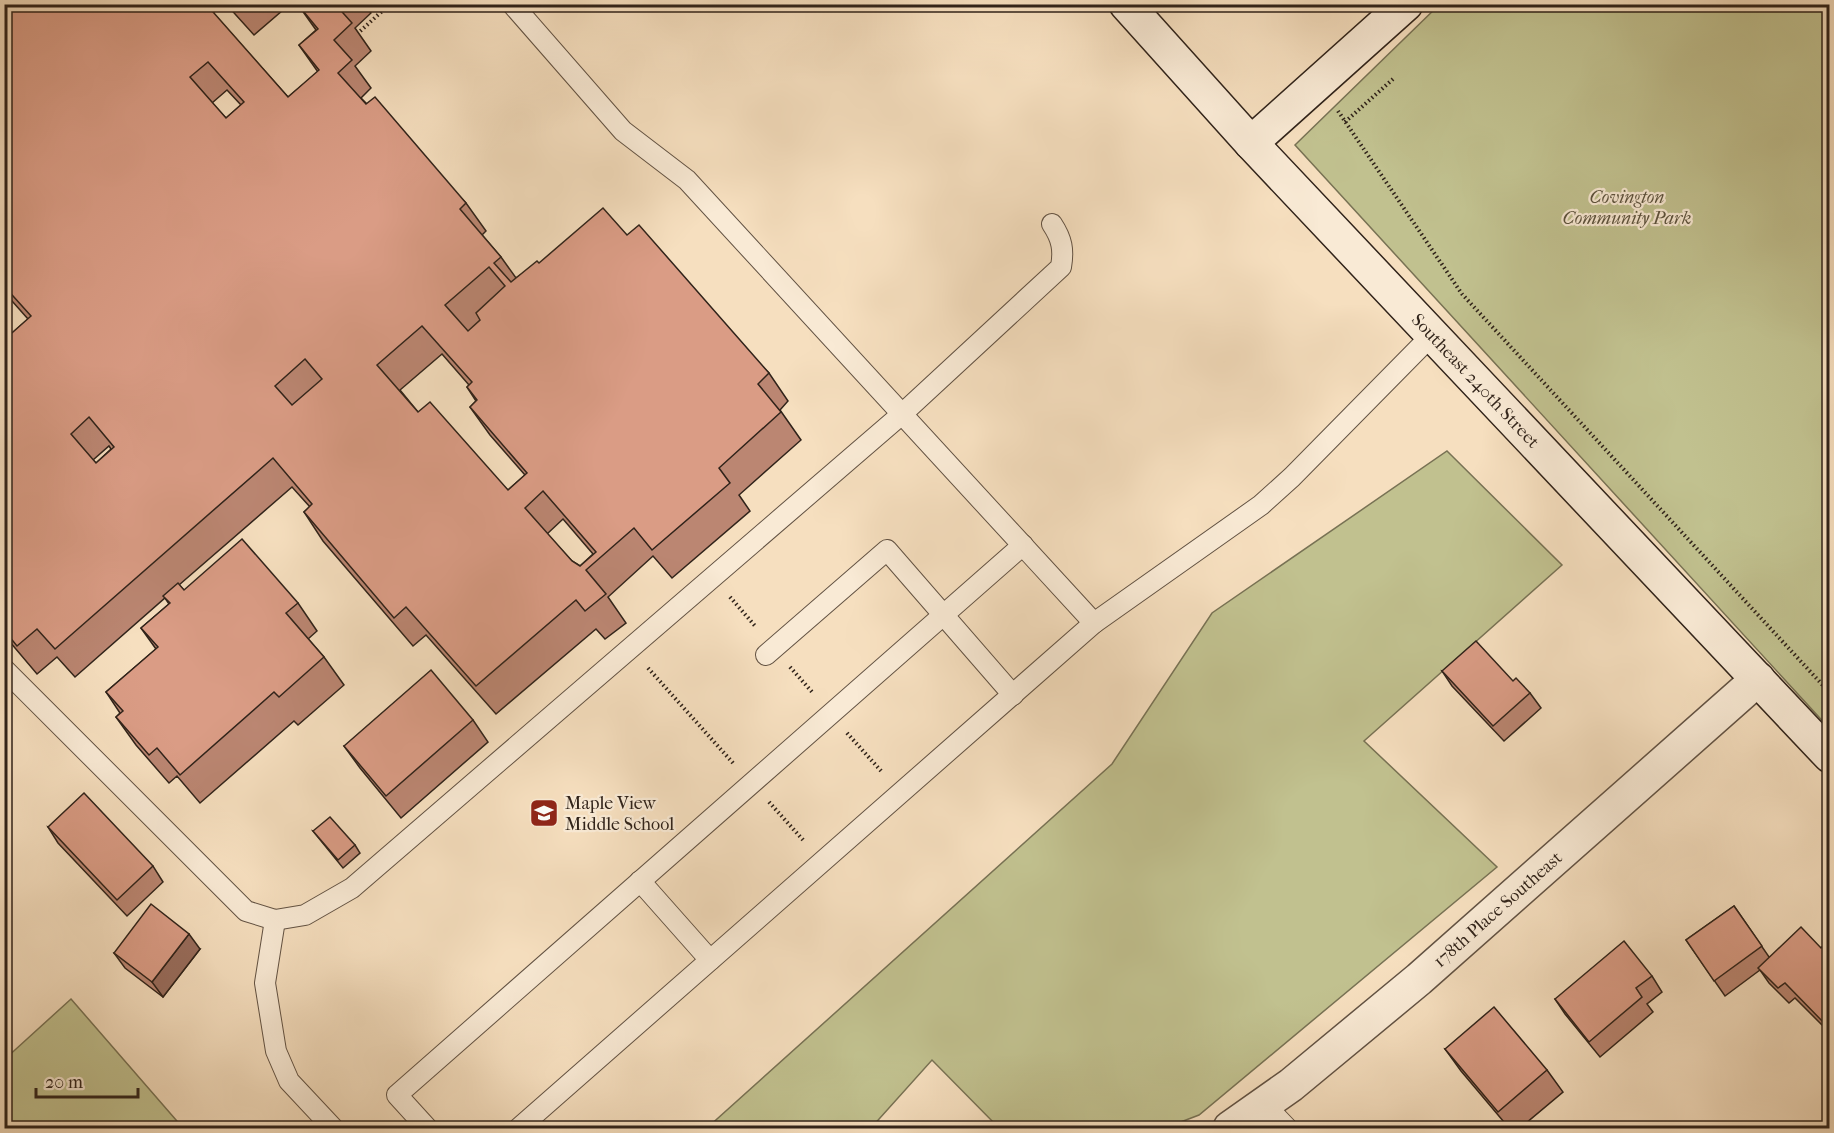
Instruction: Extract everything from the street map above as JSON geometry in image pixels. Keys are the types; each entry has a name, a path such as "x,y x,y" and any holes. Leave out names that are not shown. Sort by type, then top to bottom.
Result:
{"main road":[{"name":"Southeast 240th Street","path":"1126,4 1251,143 1830,756"},
{"path":"1251,143 1406,4"},
{"name":"178th Place Southeast","path":"1230,1128 1291,1084 1419,979 1758,679"}],"lane":[{"path":"512,4 622,131 687,180 1094,622"},
{"path":"4,669 246,911 274,920 305,915 352,888 902,414 1061,267 1064,253 1060,236 1052,224"},
{"path":"519,1128 1094,622 1262,504 1292,477 1432,335"},
{"path":"427,1128 397,1095 1023,545"},
{"path":"770,652 887,550 1013,694"},
{"path":"640,881 710,960"},
{"path":"274,920 266,983 276,1051 290,1081 333,1128"},
{"path":"1264,1104 1287,1128"}],"path":[{"path":"357,34 390,4"},
{"path":"1345,122 1393,79"},
{"path":"1319,82 1462,294 1830,693"},
{"path":"712,577 770,652 831,713 900,793"},
{"path":"630,648 822,862"}],"green space":[{"name":"Covington Community Park","path":"1440,4 1829,5 1829,728 1295,145"},
{"path":"1447,451 1562,565 1364,741 1497,867 1199,1115 1165,1128 999,1128 932,1060 871,1128 707,1128 1112,764 1212,613"},
{"path":"71,999 183,1128 5,1128 5,1059"}],"building":[{"path":"4,4 206,4 288,97 319,70 299,45 318,29 299,6 301,4 335,4 352,23 334,40 352,60 338,73 366,104 375,97 466,203 460,209 501,257 494,263 511,282 537,261 539,263 603,208 627,235 639,225 769,373 758,384 781,412 719,468 730,483 652,550 634,528 586,570 606,594 585,611 576,600 476,686 406,607 394,618 304,512 312,504 273,458 55,649 37,629 17,646 4,630 4,340 31,316 4,286","holes":["208,62 244,102 226,118 190,77","489,267 505,286 476,313 480,320 468,331 445,305","422,326 472,382 467,387 477,400 470,407 527,473 508,490 430,402 418,412 377,365","305,359 322,379 292,405 275,386","89,417 114,447 96,463 71,434","543,491 596,552 580,566 572,561 525,508"]},
{"path":"242,539 298,603 286,613 324,657 279,697 274,692 180,775 157,748 149,755 116,717 123,711 106,692 158,647 141,628 170,603 163,596 178,583 184,590"},
{"path":"1476,641 1513,681 1516,678 1530,693 1493,726 1442,671"},
{"path":"431,670 473,720 386,796 344,746"},
{"path":"84,793 153,866 117,900 48,827"},
{"path":"330,817 355,845 338,860 313,831"},
{"path":"151,904 189,934 152,982 114,953"},
{"path":"1734,906 1762,946 1714,981 1686,940"},
{"path":"1801,927 1821,948 1826,943 1830,946 1830,1021 1826,1025 1785,983 1778,988 1758,968"},
{"path":"1624,941 1652,976 1636,988 1642,997 1589,1042 1555,999"},
{"path":"1494,1007 1547,1070 1498,1112 1445,1049"},
{"path":"910,1123 916,1128 904,1128"}],"place":[{"name":"Maple View Middle School","path":"544,813"}]}
